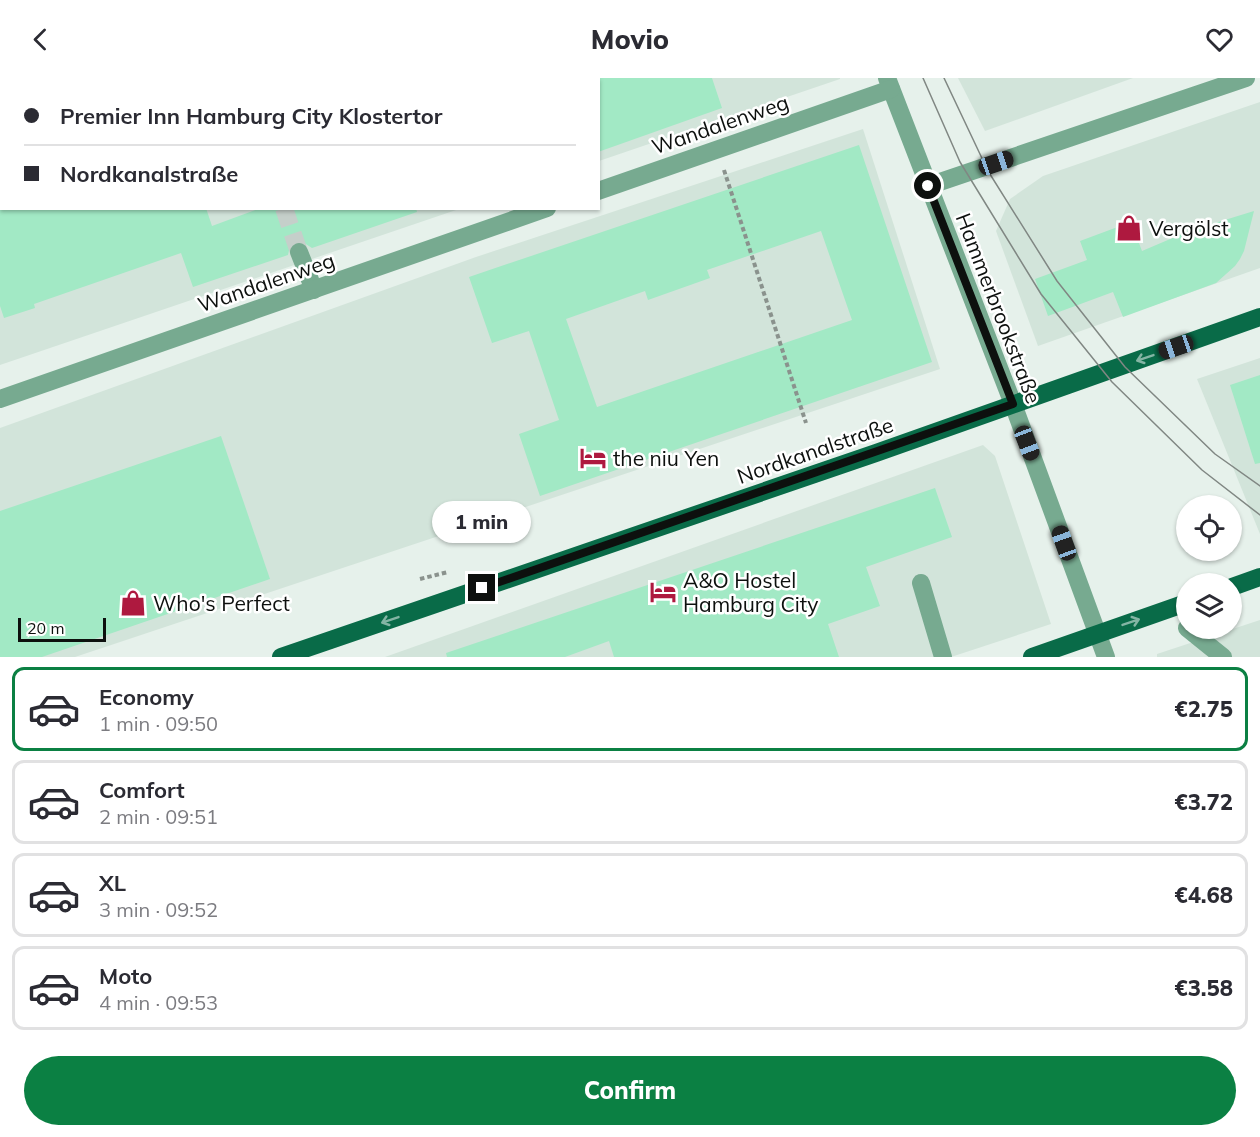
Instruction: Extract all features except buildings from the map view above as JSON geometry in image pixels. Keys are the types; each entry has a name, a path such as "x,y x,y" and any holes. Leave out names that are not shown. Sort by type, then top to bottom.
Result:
{"main road":[{"name":"Nordkanalstraße","path":"281,657 1260,317"},
{"path":"1242,583 1260,577"},
{"path":"1032,657 1176,606"}],"street":[{"path":"928,186 1246,78"},
{"name":"Hammerbrookstraße","path":"889,83 1013,404 1106,657"},
{"name":"Wandalenweg","path":"600,190 889,83"},
{"name":"Wandalenweg","path":"0,399 541,210"},
{"path":"299,252 314,290"},
{"path":"921,583 943,657"},
{"path":"1164,610 1176,619"},
{"path":"1201,639 1224,657"}],"path":[{"path":"727,179 806,423"}],"shaded area":[{"path":"600,78 840,79 600,161"},
{"path":"958,78 1133,78 985,131"},
{"path":"1260,102 1260,268 1038,346 996,231 1010,199 1043,176"},
{"path":"863,129 940,369 75,657 0,657 0,428 476,257"},
{"path":"0,210 456,210 0,365"},
{"path":"1260,358 1260,534 1197,379"},
{"path":"983,445 995,456 1051,624 951,657 385,657"},
{"path":"1260,620 1260,657 1157,657 1157,654 1202,639 1242,639 1242,626"}],"tunnel":[{"path":"285,210 299,252"}],"tram line":[{"path":"923,78 960,162 1041,294 1112,382 1202,470 1260,515"},
{"path":"944,78 988,171 1057,281 1125,367 1215,454 1260,486"}],"place":[{"name":"Vergölst","path":"1129,228"},
{"name":"the niu Yen","path":"593,458"},
{"name":"A&O Hostel Hamburg City","path":"663,592"},
{"name":"Who's Perfect","path":"133,603"}],"route":[{"path":"482,588 1013,404 928,186"}]}
